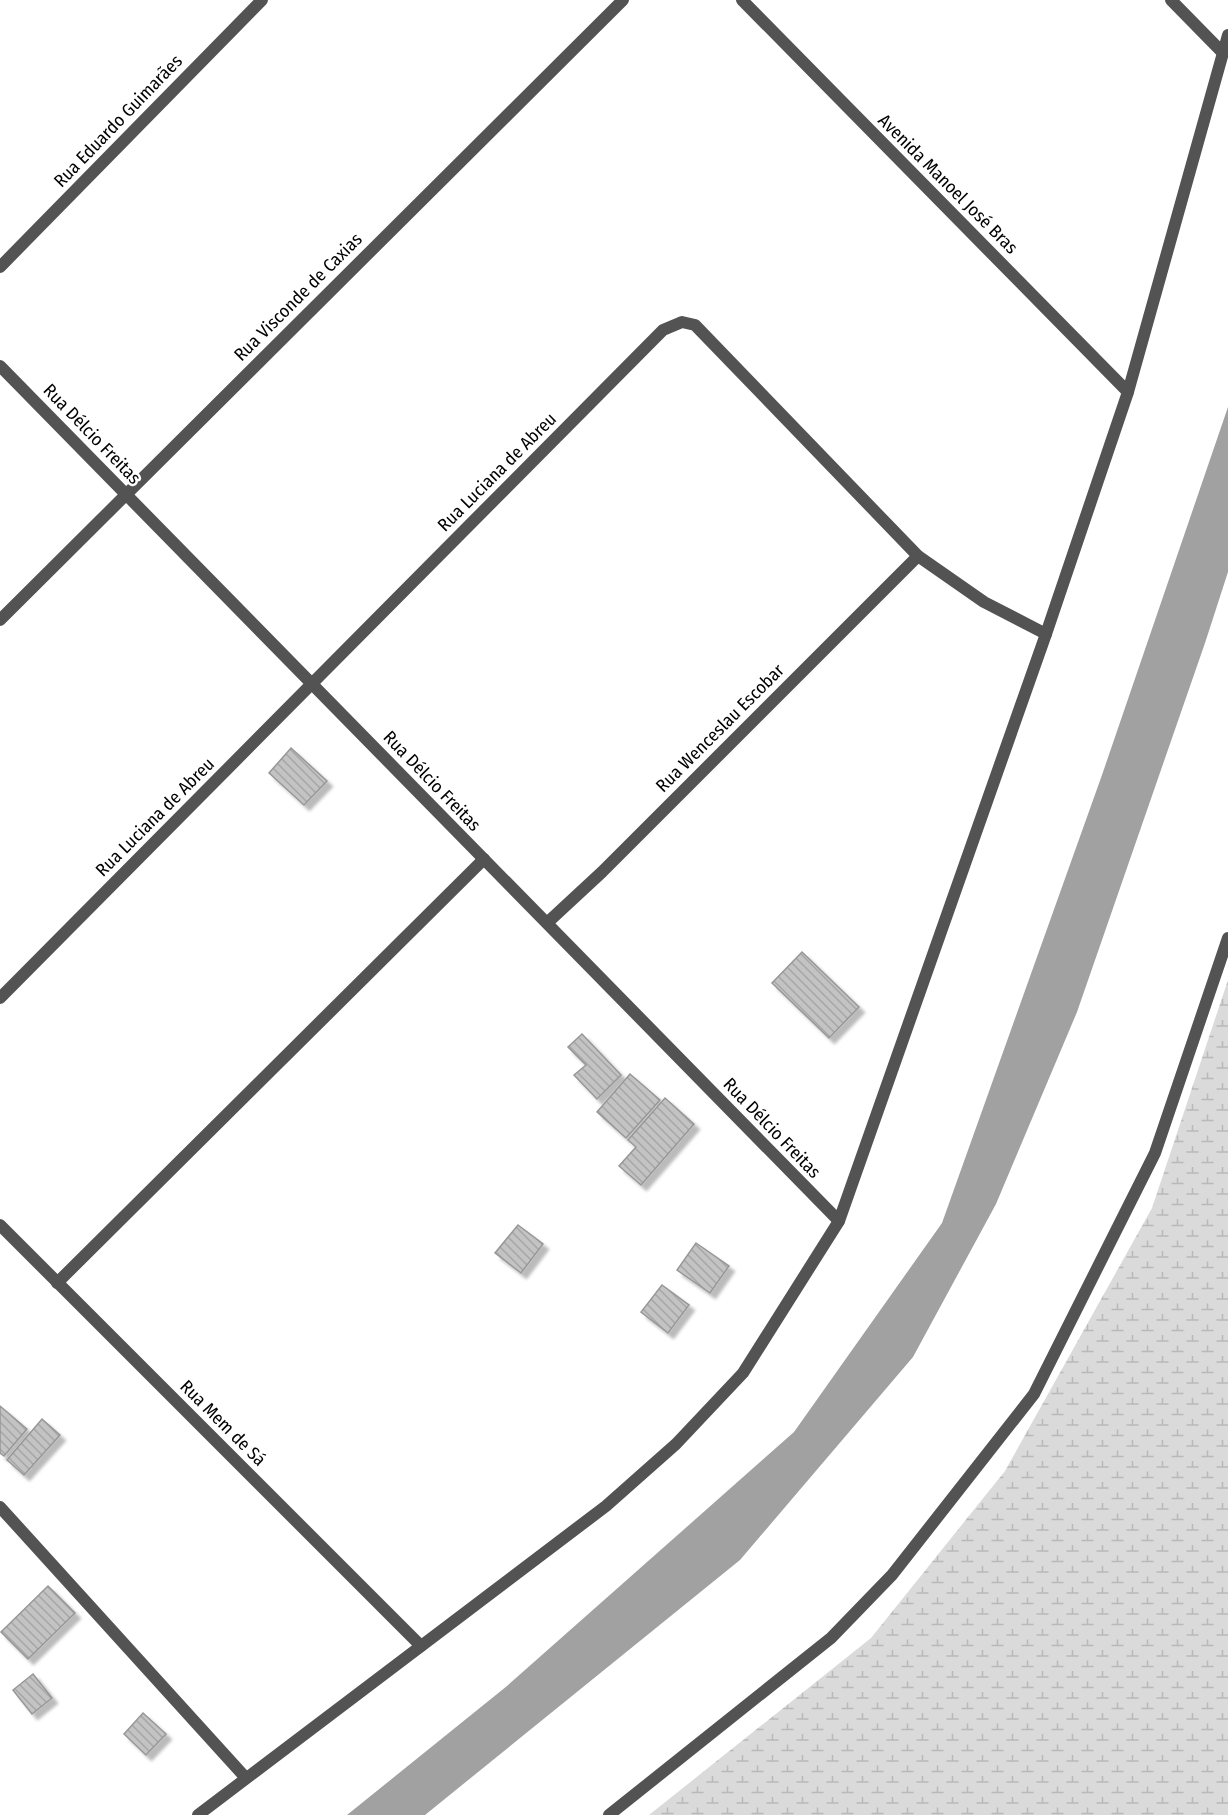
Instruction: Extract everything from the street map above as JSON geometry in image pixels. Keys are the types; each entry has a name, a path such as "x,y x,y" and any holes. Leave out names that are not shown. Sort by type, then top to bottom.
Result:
{"street":[{"name":"Rua Eduardo Guimarães","path":"0,267 262,0"},
{"name":"Rua Visconde de Caxias","path":"0,620 125,493 623,0"},
{"name":"Avenida Manoel José Bras","path":"742,0 1128,392"},
{"path":"1171,0 1223,53"},
{"path":"198,1815 245,1777 606,1506 676,1444 744,1373 839,1221 1046,634 1128,392 1228,35"},
{"name":"Rua Luciana de Abreu","path":"0,998 663,330 682,322 695,325 918,556 984,602 1046,634"},
{"name":"Rua Délcio Freitas","path":"0,366 839,1221"},
{"name":"Rua Wenceslau Escobar","path":"547,923 918,556"},
{"path":"57,1283 484,859"},
{"path":"609,1815 831,1638 892,1575 1034,1394 1155,1153 1228,938"},
{"name":"Rua Mem de Sá","path":"0,1226 421,1646"},
{"path":"0,1507 245,1777"}],"green space":[{"path":"1228,980 1228,1815 649,1815 871,1638 1005,1471 1152,1208"}],"shaded area":[{"path":"1228,407 1228,572 1205,643 1077,1012 996,1204 913,1357 740,1560 425,1815 347,1815 507,1686 794,1432 942,1223 1102,775"}],"building":[{"path":"291,748 327,781 304,805 269,773"},
{"path":"802,952 859,1007 829,1038 772,983"},
{"path":"582,1034 621,1075 597,1099 574,1075 586,1065 568,1047"},
{"path":"630,1074 660,1100 626,1138 597,1112"},
{"path":"665,1098 694,1124 641,1185 619,1166 636,1147 628,1140"},
{"path":"518,1225 543,1244 521,1273 495,1253"},
{"path":"696,1243 729,1266 710,1293 677,1270"},
{"path":"662,1285 689,1305 668,1333 641,1312"},
{"path":"0,1406 27,1429 4,1456 0,1453"},
{"path":"42,1419 60,1435 24,1475 7,1460"},
{"path":"48,1586 75,1613 28,1659 1,1632"},
{"path":"33,1674 52,1698 32,1714 13,1690"},
{"path":"143,1713 166,1734 146,1755 124,1734"}]}
